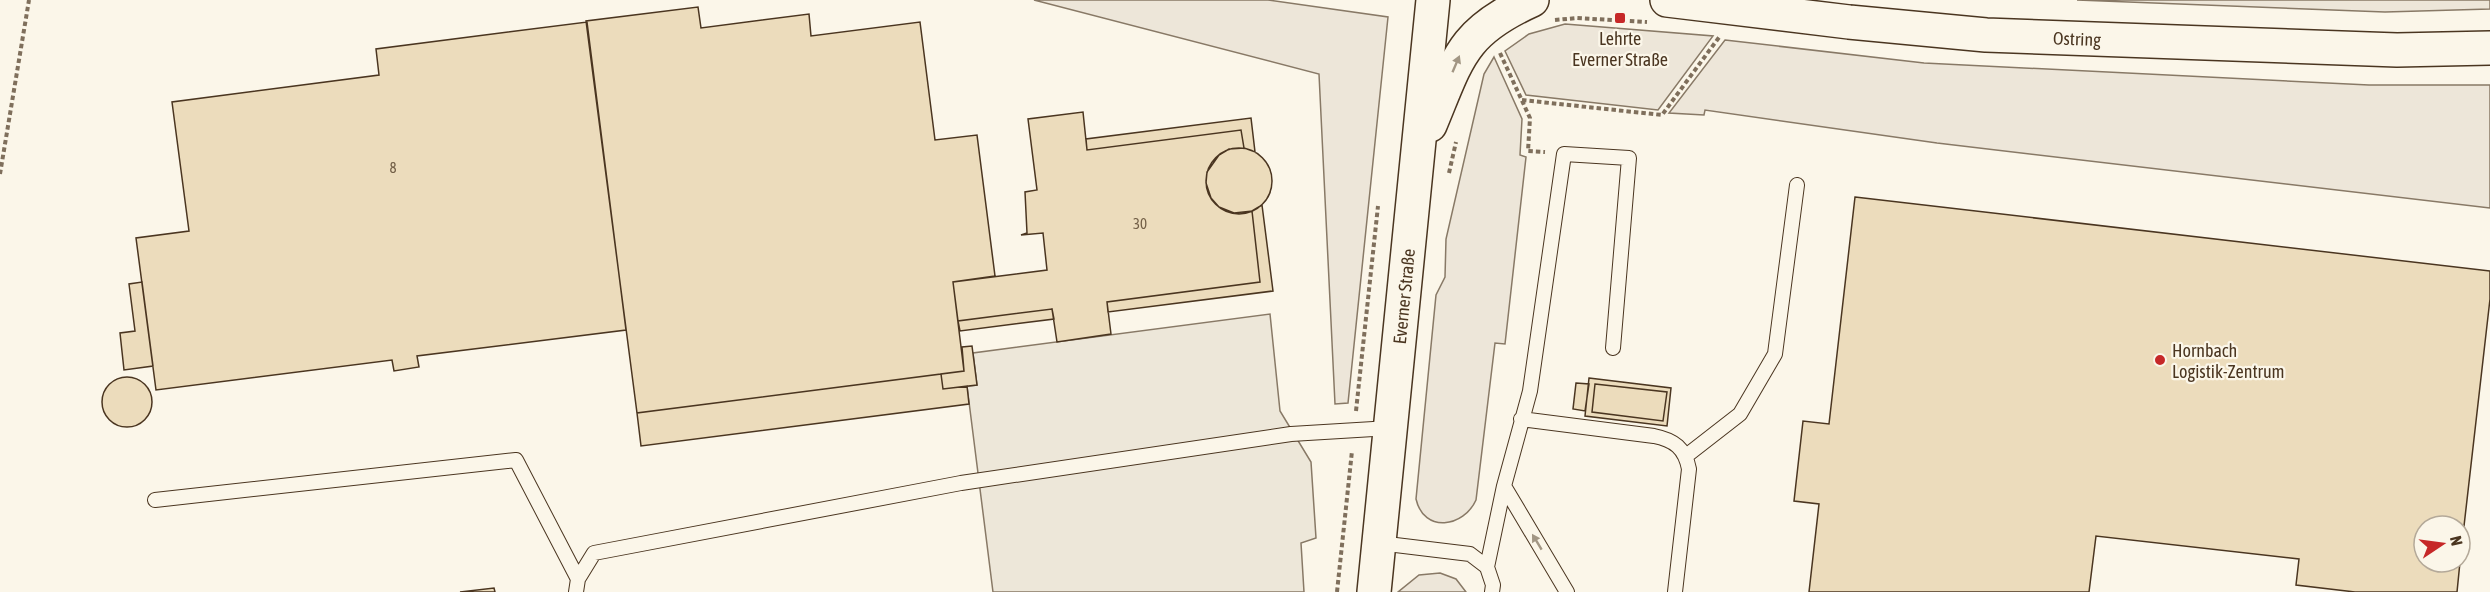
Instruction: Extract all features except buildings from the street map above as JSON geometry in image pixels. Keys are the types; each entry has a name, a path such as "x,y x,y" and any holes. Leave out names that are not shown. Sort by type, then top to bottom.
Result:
{"street":[{"name":"Everner Straße","path":"1374,592 1433,0"},
{"path":"1417,157 1461,52 1480,29 1532,0"},
{"name":"Ostring","path":"1667,0 1849,22 2009,36 2397,50 2490,48"}],"lane":[{"path":"1492,592 1493,585 1487,567 1504,486 1530,391 1538,349 1564,154 1629,158 1613,348"},
{"path":"1686,456 1740,414 1775,354 1797,184"},
{"path":"1521,419 1667,438 1676,443 1686,456 1689,468 1676,592"},
{"path":"577,586 594,553 961,483 1291,434 1390,428"},
{"path":"155,500 516,460 577,586"},
{"path":"1504,486 1567,592"},
{"path":"1379,543 1470,554 1487,567"}],"path":[{"path":"0,174 29,0"},
{"path":"1522,100 1662,115 1724,31"},
{"path":"1497,45 1530,118 1528,151 1564,154"},
{"path":"1448,177 1458,134"}],"shaded area":[{"path":"1034,0 1268,0 1388,17 1348,403 1335,404 1319,74"},
{"path":"2077,0 2490,0 2490,9 2385,12"},
{"path":"1565,24 1713,36 1658,110 1526,95 1505,51 1529,34"},
{"path":"1725,40 1924,63 2369,85 2490,85 2490,208 1937,143 1705,110 1704,115 1669,113"},
{"path":"1494,57 1522,119 1520,155 1526,157 1505,344 1495,343 1476,500 1463,516 1454,521 1435,522 1427,518 1420,510 1416,499 1436,295 1445,277 1446,239 1484,74"},
{"path":"1270,314 1280,411 1311,462 1316,538 1301,543 1304,592 993,592 967,386 977,385 973,353"},
{"path":"1440,573 1456,579 1466,592 1398,592 1419,575"}],"place":[{"name":"Lehrte Everner Straße","path":"1620,18"},
{"name":"Hornbach Logistik-Zentrum","path":"2160,360"}]}
